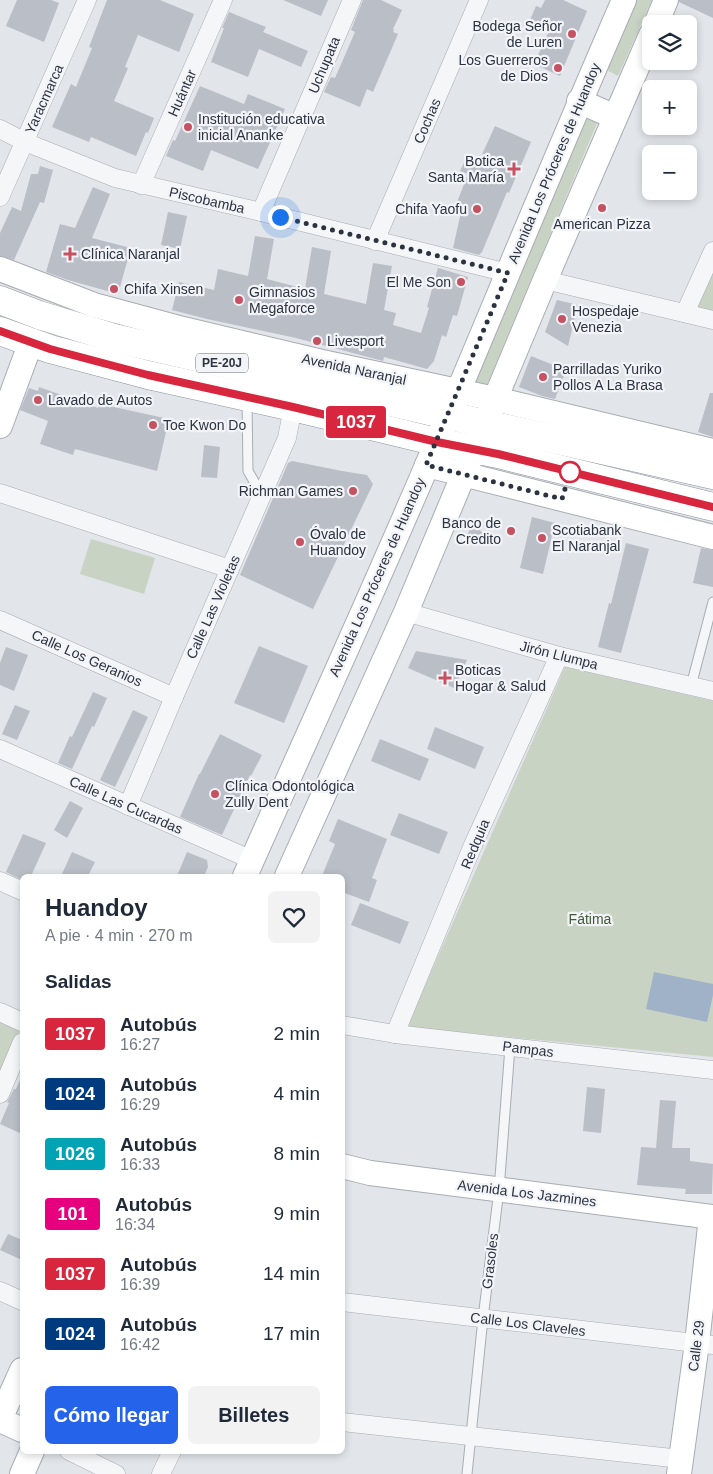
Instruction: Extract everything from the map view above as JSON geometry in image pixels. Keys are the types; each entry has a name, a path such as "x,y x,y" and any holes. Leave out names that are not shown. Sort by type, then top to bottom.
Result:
{"highway":[{"name":"Avenida Naranjal","path":"0,300 40,315 114,338 448,416 713,475"},
{"name":"PE-20J","path":"0,331 50,349 148,375 293,407 432,454 474,449 713,507"}],"main road":[{"name":"Avenida Los Próceres de Huandoy","path":"248,868 432,454 579,102 624,0"},
{"path":"660,15 666,0"},
{"path":"289,874 406,612 545,280 642,56"},
{"path":"579,102 615,117"},
{"name":"Avenida Naranjal","path":"0,269 94,305 138,318 322,362 495,399 713,451"},
{"path":"0,426 31,342"},
{"path":"432,454 463,474 713,537"},
{"name":"Avenida Los Jazmines","path":"345,1167 370,1173 712,1217"},
{"name":"Calle 29","path":"680,1466 705,1344 712,1217"},
{"path":"20,1375 0,1420 20,1429"},
{"path":"22,1474 31,1454"}],"street":[{"name":"Yaracmarca","path":"0,197 88,0"},
{"name":"Huántar","path":"141,185 223,0"},
{"name":"Uchupata","path":"260,212 352,0"},
{"name":"Cochas","path":"375,241 479,0"},
{"name":"Piscobamba","path":"0,129 25,142 115,178 508,273"},
{"path":"685,314 713,251"},
{"path":"545,280 713,320"},
{"name":"Calle Las Violetas","path":"128,806 287,438 293,407"},
{"path":"0,493 230,569"},
{"name":"Jirón Llumpa","path":"406,612 559,656 713,691"},
{"name":"Calle Los Geranios","path":"0,620 174,697"},
{"name":"Redquia","path":"395,1034 474,845 559,656"},
{"name":"Calle Las Cucardas","path":"0,749 128,806 248,868"},
{"path":"0,881 20,890"},
{"path":"0,1012 20,1021"},
{"name":"Pampas","path":"345,1026 395,1034 713,1070"},
{"path":"0,1094 20,1047"},
{"path":"0,1291 20,1300"},
{"name":"Calle Los Claveles","path":"345,1302 705,1344"},
{"path":"345,1422 471,1436 680,1466"},
{"path":"75,1454 116,1474"},
{"path":"161,1474 171,1454"}],"lane":[{"path":"247,397 248,471 262,495"},
{"path":"691,686 713,602"},
{"name":"Grasoles","path":"467,1474 483,1318 499,1190 510,1047"}],"green space":[{"path":"634,0 652,0 645,15 642,15 642,22 618,76 603,68"},
{"path":"585,116 598,121 487,385 475,382"},
{"path":"713,266 713,312 694,308"},
{"path":"91,539 155,558 144,594 80,574"},
{"name":"Fátima","path":"565,667 713,701 713,1057 407,1027"},
{"path":"0,1021 20,1030 0,1076"}],"water":[{"path":"654,972 713,984 713,995 707,1022 646,1009"}],"building":[{"path":"17,0 51,0 59,3 44,42 6,26"},
{"path":"107,0 160,0 194,14 179,52 138,35 125,67 128,68 114,101 154,118 136,156 91,137 89,142 52,127 71,84 76,87 92,48 89,47"},
{"path":"283,0 328,0 321,16"},
{"path":"363,0 381,0 402,10 393,29 393,32 398,34 373,92 367,89 360,107 324,92 331,77 335,78 355,32 351,30"},
{"path":"545,0 563,0 587,11 560,76 534,64 550,29 530,20 536,6 541,8"},
{"path":"679,0 713,0 713,18 679,2"},
{"path":"229,12 266,27 263,32 308,51 301,67 259,49 248,77 211,62"},
{"path":"200,86 244,104 248,94 285,109 258,169 211,150 203,171 166,156 173,140 175,141"},
{"path":"495,126 531,142 479,255 453,248 461,212 454,210 468,174 460,171 468,154 480,159"},
{"path":"40,166 53,170 44,203 40,202 14,260 0,256 0,233 12,207 21,211 31,174 38,174"},
{"path":"93,187 110,194 92,238 131,248 118,294 46,272 60,224 75,228"},
{"path":"168,212 187,216 180,249 161,245"},
{"path":"255,236 274,239 267,279 305,289 312,247 331,251 324,294 366,304 373,263 392,266 384,310 396,313 393,325 421,333 438,268 468,277 457,316 453,315 446,337 442,335 434,361 427,369 384,357 383,361 296,338 172,310 179,282 214,290 218,269 248,276"},
{"name":"Hospedaje Venezia","path":"557,300 578,305 568,346 545,332"},
{"name":"Parrilladas Yuriko Pollos A La Brasa","path":"531,356 566,370 555,399 519,387"},
{"path":"39,387 98,408 100,404 169,419 157,471 75,449 73,455 40,444 48,421 20,410 29,388 38,391"},
{"path":"710,393 713,393 713,437 698,432"},
{"path":"204,445 220,447 217,478 201,477"},
{"name":"Óvalo de Huandoy","path":"292,461 367,475 373,484 313,609 240,575 288,463"},
{"path":"532,517 555,523 543,574 520,568"},
{"path":"472,524 482,532 479,543 466,538"},
{"path":"626,543 649,549 621,653 598,647"},
{"path":"701,548 713,550 713,587 693,583"},
{"path":"259,646 308,666 284,723 234,703"},
{"path":"6,647 28,655 14,691 0,685 0,663"},
{"name":"Boticas Hogar & Salud","path":"416,651 467,660 454,688 408,668"},
{"path":"93,692 107,698 72,769 58,763"},
{"path":"15,705 30,711 17,740 2,734"},
{"path":"133,710 148,717 115,787 100,780"},
{"path":"435,727 484,747 475,769 427,749"},
{"path":"220,734 262,755 250,775 222,835 180,817 199,774"},
{"path":"380,739 429,759 420,781 371,761"},
{"path":"70,801 83,808 67,838 54,830"},
{"path":"399,813 448,832 439,854 390,835"},
{"path":"338,819 387,839 372,878 377,880 369,902 345,893 345,874 323,874 335,844 329,841"},
{"path":"23,834 46,843 32,874 20,874 20,879 6,872"},
{"path":"72,852 95,862 89,874 62,874"},
{"path":"187,852 207,860 208,867 205,874 178,874"},
{"path":"360,903 409,922 400,944 351,925"},
{"path":"20,1080 20,1133 0,1124 9,1103 7,1102 14,1089 16,1089"},
{"path":"587,1087 605,1089 601,1133 583,1131"},
{"path":"660,1100 676,1101 672,1148 690,1148 690,1161 713,1164 712,1194 685,1194 686,1189 637,1185 641,1147 656,1148"},
{"path":"8,1234 20,1239 20,1259 0,1250"}],"bus line":[{"name":"1037","path":"0,331 50,349 148,375 293,407 437,442 498,454 713,507"}],"place":[{"name":"Bodega Señor de Luren","path":"572,34"},
{"name":"Los Guerreros de Dios","path":"558,68"},
{"name":"Institución educativa inicial Ananke","path":"188,127"},
{"name":"Botica Santa María","path":"514,169"},
{"name":"American Pizza","path":"602,208"},
{"name":"Chifa Yaofu","path":"477,209"},
{"name":"Clínica Naranjal","path":"70,254"},
{"name":"El Me Son","path":"461,282"},
{"name":"Chifa Xinsen","path":"114,289"},
{"name":"Gimnasios Megaforce","path":"239,300"},
{"name":"Hospedaje Venezia","path":"562,319"},
{"name":"Livesport","path":"317,341"},
{"name":"Parrilladas Yuriko Pollos A La Brasa","path":"543,377"},
{"name":"Lavado de Autos","path":"38,400"},
{"name":"Toe Kwon Do","path":"153,425"},
{"name":"Richman Games","path":"353,491"},
{"name":"Banco de Credito","path":"511,531"},
{"name":"Scotiabank El Naranjal","path":"542,538"},
{"name":"Óvalo de Huandoy","path":"300,542"},
{"name":"Boticas Hogar & Salud","path":"445,678"},
{"name":"Clínica Odontológica Zully Dent","path":"215,794"}],"route":[{"path":"280,217 508,273 426,465 562,499 570,472"}]}
